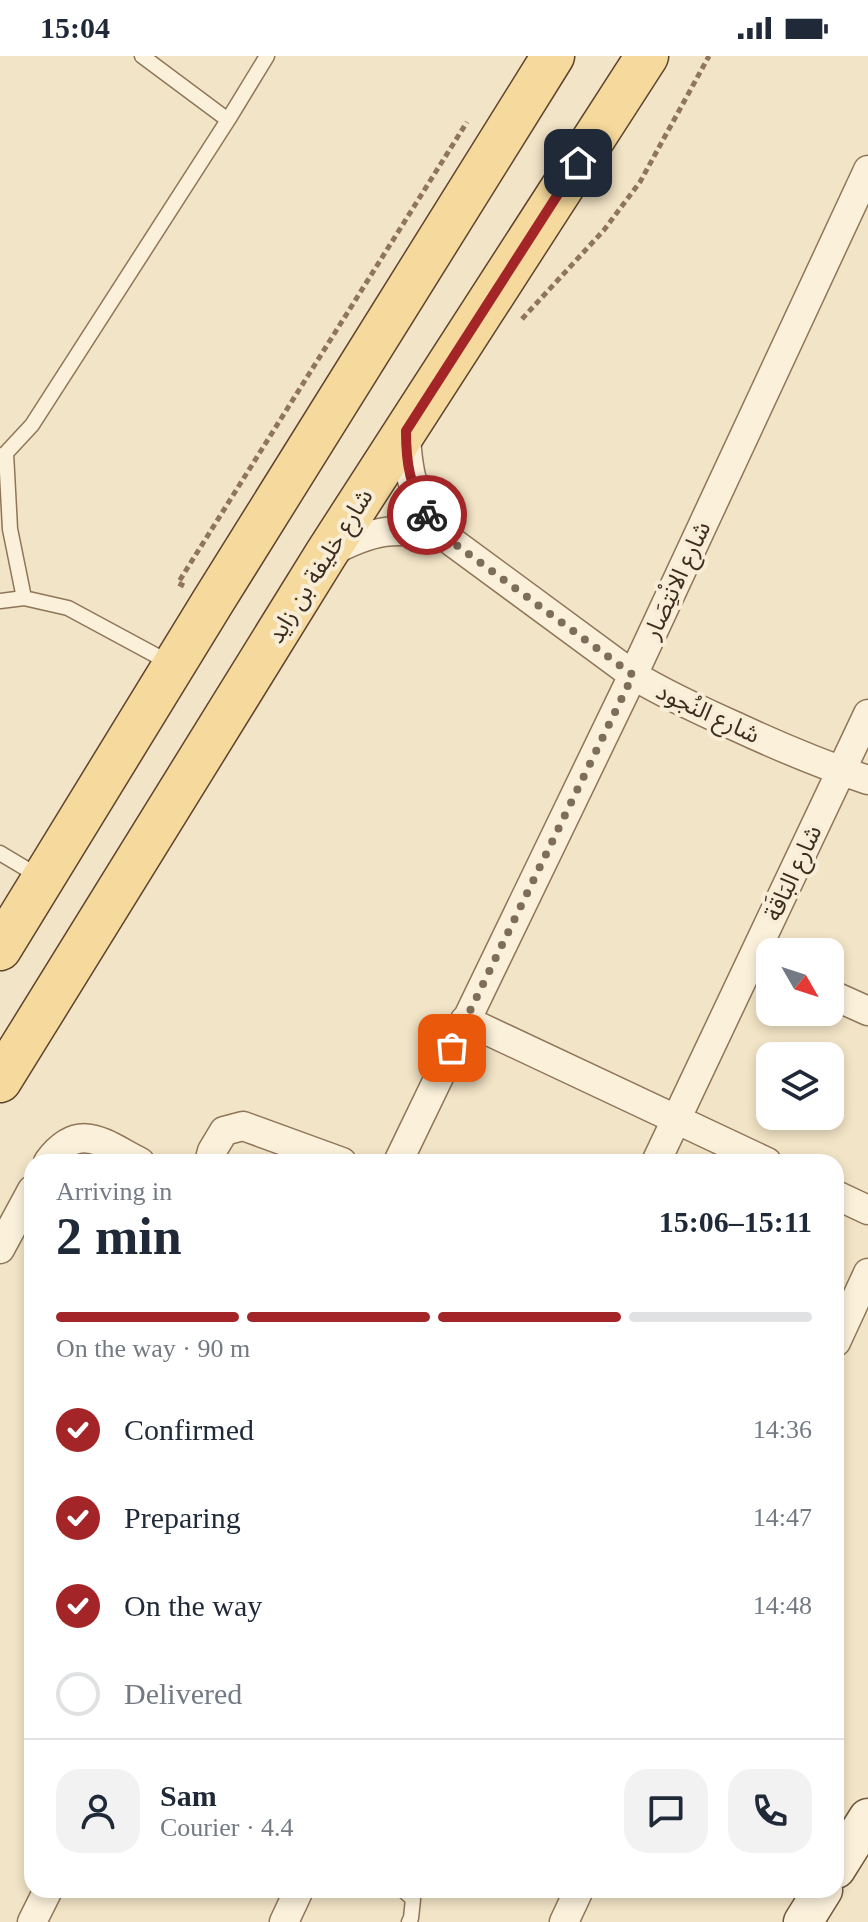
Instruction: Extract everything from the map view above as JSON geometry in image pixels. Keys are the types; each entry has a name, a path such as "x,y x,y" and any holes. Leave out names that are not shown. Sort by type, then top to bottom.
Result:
{"main road":[{"path":"0,949 553,56"},
{"name":"شارع خليفة بن زايد","path":"0,1081 326,554 647,56"},
{"path":"844,1856 868,1818"},
{"path":"803,1922 818,1898"}],"street":[{"name":"شارع الانْتِصَار","path":"402,1154 633,675 867,175"},
{"name":"شارع النُجود","path":"406,431 406,460 413,489 426,514 445,537 633,675 697,710 778,746 868,780"},
{"name":"شارع النُجود","path":"326,554 354,540 383,531 415,530 445,537"},
{"name":"شارع البَاقَة","path":"771,938 868,714"},
{"name":"شارع البَاقَة","path":"660,1154 756,972"},
{"path":"844,1000 868,1011"},
{"path":"465,1020 750,1154"},
{"path":"211,1154 224,1131 243,1126 320,1154"},
{"path":"55,1154 63,1145 77,1138 99,1141 124,1154"},
{"path":"844,1199 868,1210"},
{"path":"0,1249 24,1205"},
{"path":"844,1325 868,1273"},
{"path":"32,1922 44,1898"},
{"path":"284,1922 295,1898"},
{"path":"564,1922 575,1898"}],"lane":[{"path":"142,56 228,120"},
{"path":"24,598 10,529 3,455 32,425 267,56"},
{"path":"0,601 24,598 68,608 174,665"},
{"path":"0,853 43,879"},
{"path":"409,1922 412,1898"}],"path":[{"path":"520,322 595,240 640,182 709,56"}],"way so far":[{"path":"427,515 445,537 633,675 452,1048"}],"route":[{"path":"427,515 413,489 406,460 406,431 578,163"}]}
